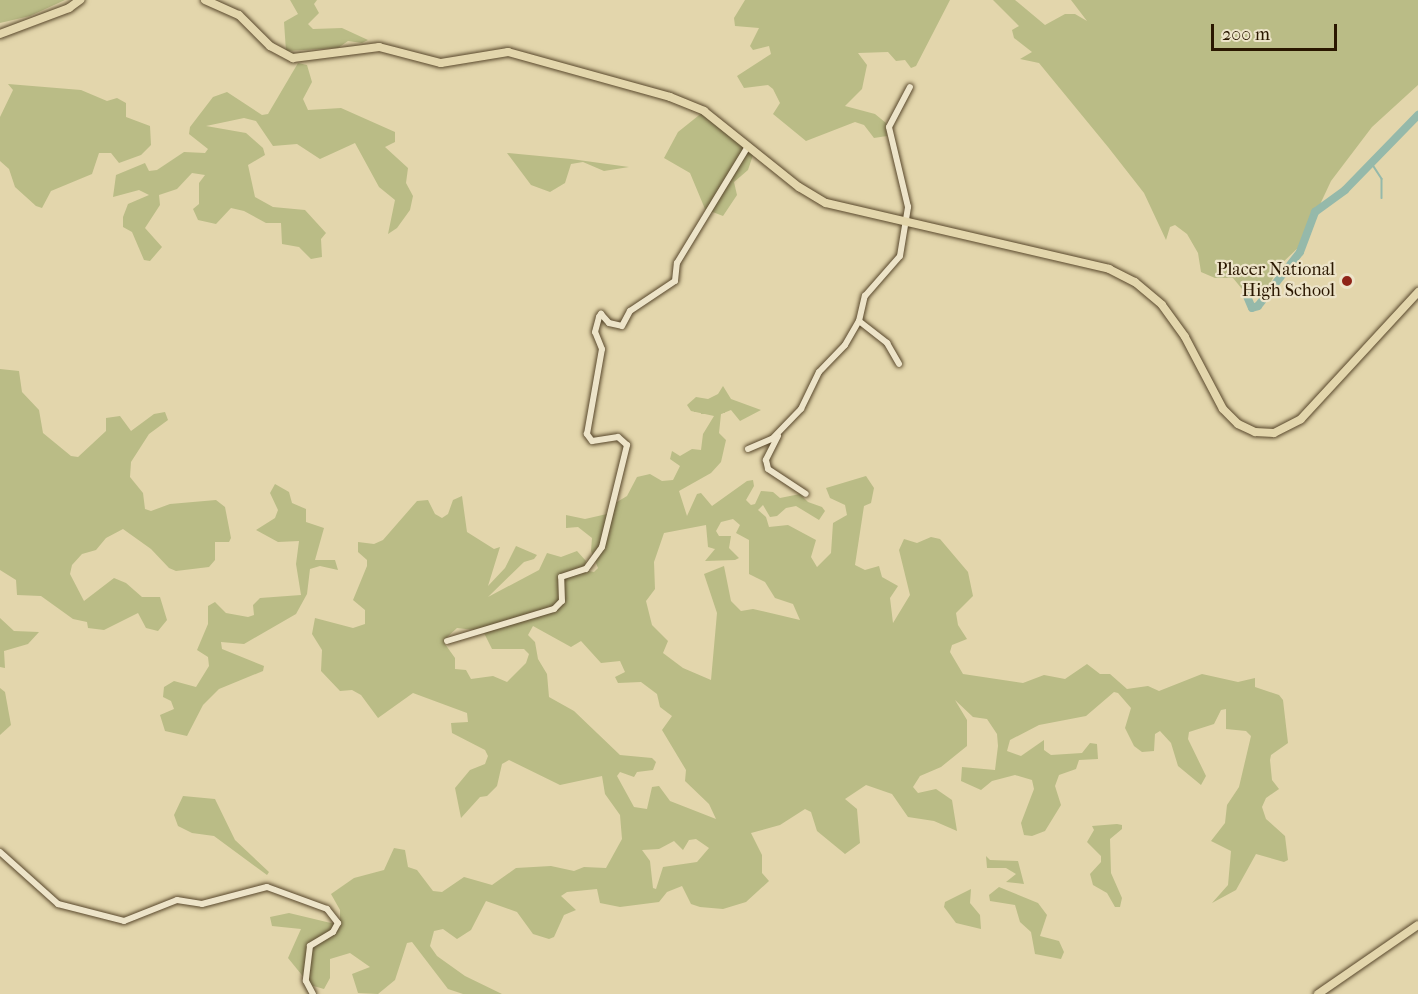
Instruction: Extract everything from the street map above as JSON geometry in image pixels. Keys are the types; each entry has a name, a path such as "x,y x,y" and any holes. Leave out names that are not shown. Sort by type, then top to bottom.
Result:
{"highway":[{"path":"0,34 69,8 80,0"},
{"path":"205,0 239,15 270,46 289,57 314,58 379,47 441,63 501,52 517,53 681,100 704,111 817,199 1118,272 1162,305 1181,330 1203,374 1234,422 1261,433 1281,431 1307,413 1418,292"},
{"path":"1318,994 1418,925"}],"street":[{"path":"806,494 768,470 766,460 779,432 804,404 819,372 843,347 859,321 865,296 900,256 903,248 907,200 889,129 910,87"},
{"path":"447,641 554,609 562,601 561,577 586,569 602,547 627,445 618,437 592,441 587,434 602,349 596,332 598,317 601,314 609,323 622,326 630,312 675,281 678,260 748,146"},
{"path":"859,321 887,343 899,364"},
{"path":"748,449 779,432"},
{"path":"0,852 58,904 124,921 177,900 202,904 267,887 327,909 338,923 333,932 310,946 306,981 313,994"}],"green space":[{"path":"0,0 65,0 30,16 0,23"},
{"path":"290,0 317,0 314,4 319,13 308,24 313,29 342,28 368,40 362,43 348,41 338,48 286,51 284,22 298,14"},
{"path":"745,0 950,0 916,66 911,68 905,60 896,61 888,52 858,53 867,65 862,89 845,106 875,114 886,123 887,136 874,138 864,125 855,122 806,141 773,114 780,103 773,89 768,85 744,88 737,76 771,54 769,46 753,50 750,46 759,28 735,26 734,18"},
{"path":"993,0 1015,0 1045,25 1065,14 1075,14 1087,21 1071,0 1418,0 1418,85 1372,127 1331,181 1301,245 1280,265 1267,289 1252,293 1242,289 1233,278 1215,278 1201,272 1198,253 1187,234 1175,225 1170,227 1166,240 1144,193 1108,147 1039,63 1020,59 1032,52 1014,38 1012,30 1019,26"},
{"path":"298,63 307,65 312,82 303,99 308,110 341,108 395,132 395,142 385,147 408,168 406,183 413,196 410,210 397,228 388,234 395,200 379,187 355,143 320,159 297,144 273,146 256,121 244,118 206,126 246,133 263,148 265,155 248,165 255,197 273,207 305,210 326,233 321,239 322,257 311,259 299,247 282,244 281,223 266,223 244,211 231,208 216,224 198,220 193,209 199,204 199,183 205,175 192,173 177,189 159,195 160,205 145,228 162,247 150,261 144,260 132,232 123,227 123,217 128,204 149,195 139,190 113,197 116,175 145,163 149,171 157,170 184,152 205,153 208,149 189,134 190,127 213,97 227,92 262,115 268,114"},
{"path":"8,84 81,90 107,101 117,98 126,103 126,117 150,126 151,145 141,155 119,163 111,153 99,153 92,174 51,191 42,208 36,206 15,187 9,169 0,161 0,117 13,90"},
{"path":"703,112 754,152 748,170 734,182 737,195 723,216 705,209 690,173 664,158 678,132"},
{"path":"507,153 629,167 604,171 583,162 571,164 565,183 550,192 531,185"},
{"path":"0,369 19,371 22,392 39,410 43,433 71,456 78,457 106,431 106,418 120,416 131,431 154,414 165,412 168,420 149,434 131,462 130,477 143,493 145,509 151,511 170,504 216,500 225,507 231,538 229,542 215,542 215,560 209,567 176,571 169,568 151,549 123,529 106,538 96,550 82,554 72,565 70,574 84,601 114,578 126,583 142,597 160,597 167,620 158,631 146,628 138,613 104,630 88,628 87,622 73,619 41,596 17,595 16,580 0,570"},
{"path":"723,386 731,399 761,410 740,421 731,410 721,414 719,433 726,440 721,462 711,473 679,491 687,516 697,494 701,493 712,506 747,481 753,480 754,486 746,500 751,505 755,504 761,491 773,492 780,498 800,494 808,502 822,507 825,511 819,520 796,506 786,508 777,516 770,517 763,505 758,510 766,517 769,527 788,525 816,540 811,557 817,567 831,553 833,523 847,515 845,505 830,498 826,488 866,476 874,488 871,503 864,506 855,565 865,570 879,566 882,577 898,586 890,598 893,623 910,595 899,550 904,539 917,543 931,537 940,539 968,572 973,596 956,613 958,625 967,639 952,645 950,652 963,674 1023,683 1044,675 1065,679 1087,664 1100,674 1110,674 1127,689 1148,686 1159,691 1202,674 1238,682 1255,678 1255,687 1279,695 1283,700 1288,743 1271,755 1272,780 1279,789 1266,798 1262,807 1266,819 1285,836 1288,860 1284,862 1256,854 1236,890 1212,903 1228,885 1231,851 1211,841 1225,823 1227,805 1239,787 1251,736 1246,731 1226,729 1226,709 1221,710 1214,724 1189,732 1188,739 1206,776 1201,785 1178,766 1171,743 1160,731 1155,734 1154,751 1142,752 1134,746 1125,728 1131,708 1118,693 1114,692 1086,716 1039,725 1010,740 1007,751 1021,756 1044,740 1044,750 1051,755 1082,753 1090,743 1097,744 1098,759 1079,760 1076,769 1059,775 1055,786 1061,805 1045,831 1032,836 1024,835 1021,823 1034,789 1032,780 1015,775 992,781 981,790 961,781 962,767 995,770 998,746 997,734 987,719 973,717 955,700 967,720 967,746 941,767 920,776 913,787 918,793 936,789 952,800 957,831 934,821 908,817 892,794 866,785 845,799 857,809 860,843 845,854 817,831 811,812 805,809 780,825 751,833 762,855 762,873 769,881 746,902 723,909 700,907 691,904 682,886 667,892 659,902 620,907 600,903 597,889 567,892 561,896 576,910 564,915 554,937 549,939 533,934 517,912 486,901 471,930 457,939 443,929 434,931 430,946 437,956 465,976 502,994 463,994 448,989 412,942 407,943 395,980 378,994 358,993 352,974 370,967 350,953 330,959 330,978 324,989 310,985 288,958 301,929 272,926 270,917 289,913 335,924 340,919 340,910 331,894 354,878 384,870 394,848 405,850 408,867 417,870 433,891 442,892 464,877 492,885 516,868 551,866 574,871 584,867 606,868 622,839 620,815 605,794 602,776 560,785 509,760 502,764 497,786 487,796 480,797 461,818 455,788 470,770 485,764 488,756 485,750 452,733 451,723 468,722 467,713 413,693 378,718 361,695 352,690 340,691 321,671 322,650 312,634 315,618 353,628 365,624 365,610 353,600 367,566 367,560 358,552 358,542 374,544 383,540 417,501 428,500 435,514 442,518 448,514 453,500 462,496 467,532 494,549 500,547 488,586 505,568 516,546 537,555 534,559 524,562 488,597 539,570 547,553 561,557 577,551 586,561 584,570 594,572 598,568 591,551 592,538 578,527 566,528 566,515 585,519 607,514 612,505 627,496 637,477 650,474 662,481 673,480 680,466 670,459 672,451 680,456 692,449 701,450 703,434 714,416 691,411 687,405 696,397 708,399 718,394","holes":["733,519 740,525 736,533 749,540 749,574 765,582 775,598 793,604 800,620 753,609 741,611 731,601 724,566 704,574 717,613 711,680 683,668 663,653 668,641 652,625 646,601 655,589 654,562 664,533 706,525 708,547 715,549 705,561 739,558 729,548 731,536 719,536 716,531 721,522","533,626 571,647 581,641 601,663 620,661 625,672 615,677 618,683 641,682 657,694 660,707 672,716 662,730 686,770 685,781 709,804 716,819 670,801 659,786 652,787 647,809 634,807 617,776 620,772 634,777 637,772 653,770 656,762 652,758 620,755 574,711 549,697 547,674 538,659 535,642 528,635","457,628 483,631 492,649 524,649 529,654 526,663 507,682 493,676 471,679 466,670 455,669 455,658 445,644 445,639","696,839 709,848 697,862 663,867 656,889 653,888 650,861 642,850 659,849 674,841 683,850 689,840"]},
{"path":"275,484 289,492 292,503 306,509 306,522 324,528 315,560 335,560 338,570 320,566 310,569 307,594 296,614 244,644 221,642 222,649 264,666 263,671 219,689 203,705 187,736 165,731 160,715 174,709 171,701 163,697 164,687 174,681 196,687 209,666 208,657 197,650 208,624 208,606 215,602 226,613 248,617 254,615 253,605 260,598 301,595 296,564 299,541 278,542 256,530 275,518 278,510 270,493"},
{"path":"0,618 14,631 39,632 28,644 4,651 5,668 0,667"},
{"path":"0,688 5,692 11,725 0,735"},
{"path":"183,796 215,799 235,840 269,872 267,875 214,836 192,833 178,826 174,815"},
{"path":"1122,825 1122,829 1110,839 1111,873 1122,898 1120,907 1115,907 1107,893 1093,885 1090,874 1101,862 1101,856 1087,842 1094,830 1092,826"},
{"path":"986,856 990,860 1018,861 1024,884 1006,882 1016,874 1006,868 987,868"},
{"path":"999,887 1038,903 1047,915 1040,936 1059,941 1064,952 1061,959 1035,954 1031,932 1020,922 1015,905 990,901 989,895"},
{"path":"971,889 970,903 980,915 981,929 956,923 944,907 945,902"}],"waterway":[{"path":"1246,294 1252,308 1258,306 1300,252 1315,212 1345,190 1418,115"},
{"path":"1371,162 1382,179 1382,198"}],"place":[{"name":"Placer National High School","path":"1347,281"}]}
